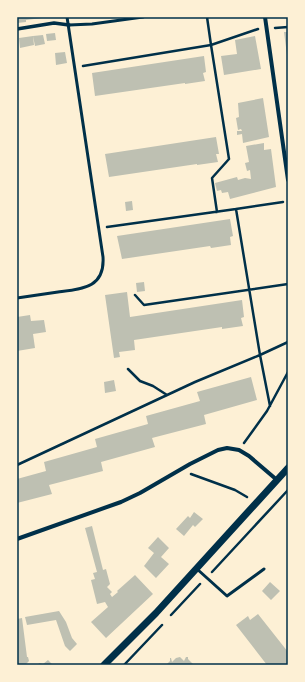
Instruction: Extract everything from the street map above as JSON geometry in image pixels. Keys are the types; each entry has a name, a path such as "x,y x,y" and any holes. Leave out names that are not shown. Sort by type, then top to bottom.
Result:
{"street":[{"path":"265,17 288,180"},
{"path":"17,28 54,23 69,25"},
{"path":"17,539 121,502 218,450 227,448 239,450 249,456 277,480"},
{"path":"104,665 140,630 288,468"}],"lane":[{"path":"17,298 83,288 95,282 102,270 103,264 99,229 68,17"},
{"path":"69,25 92,24 143,17"},
{"path":"197,568 227,596 264,569"}],"path":[{"path":"207,17 210,45 229,159 212,178 218,212"},
{"path":"75,68 210,45 257,29 266,29"},
{"path":"99,229 283,202"},
{"path":"236,209 270,406"},
{"path":"135,295 144,305 288,284"},
{"path":"17,465 167,395 288,342"},
{"path":"128,369 140,381 153,386 167,395"},
{"path":"239,450 270,406 288,372"},
{"path":"182,469 196,477 236,490 248,497"}],"building":[{"path":"17,17 41,17 42,18 17,23"},
{"path":"284,32 288,32 288,55 287,55"},
{"path":"55,33 56,40 47,41 46,34"},
{"path":"43,35 45,44 35,46 33,36"},
{"path":"33,36 34,45 20,48 19,38"},
{"path":"255,36 261,69 224,75 221,56 237,54 235,40"},
{"path":"65,52 67,63 56,65 55,53"},
{"path":"204,56 206,72 203,73 205,81 95,96 92,73"},
{"path":"263,98 269,137 243,143 242,134 237,135 237,131 242,131 241,129 238,130 236,118 239,117 238,103"},
{"path":"216,137 219,154 216,154 218,162 109,177 105,154"},
{"path":"264,143 264,150 271,149 276,187 230,199 228,192 222,193 221,190 217,191 215,183 237,177 238,180 245,178 251,179 250,170 247,171 245,163 249,162 246,146"},
{"path":"132,201 133,210 126,211 125,202"},
{"path":"230,219 233,236 230,237 231,245 211,248 210,246 122,259 117,236"},
{"path":"144,282 145,291 137,292 136,283"},
{"path":"127,292 130,317 242,300 244,317 241,318 243,326 222,329 222,327 134,340 135,350 119,352 120,357 114,358 105,295"},
{"path":"30,315 31,321 44,320 46,332 33,334 35,348 17,351 17,317"},
{"path":"251,377 257,400 204,415 206,424 152,438 155,447 101,462 103,471 49,485 52,494 17,503 17,479 46,471 44,462 97,447 95,439 148,424 146,416 200,401 197,392"},
{"path":"114,380 116,391 105,393 104,382"},
{"path":"194,512 203,519 195,527 193,525 184,536 176,529 188,516 190,518"},
{"path":"92,526 103,570 106,569 110,584 107,587 112,592 110,594 112,597 135,575 153,594 106,638 91,622 108,607 105,602 97,604 91,580 95,579 93,573 97,572 85,528"},
{"path":"158,537 169,548 161,557 169,564 156,578 144,566 154,553 148,548"},
{"path":"270,582 280,591 271,600 262,591"},
{"path":"59,611 66,622 72,638 77,644 70,651 65,646 56,620 27,625 25,617"},
{"path":"258,614 288,652 288,665 267,665 236,625 248,616 250,620"},
{"path":"22,618 27,657 29,661 26,664 27,665 18,665 17,657 17,619"},
{"path":"180,657 184,661 186,657 188,657 194,665 166,665 170,661 170,658 172,662 176,658"},
{"path":"48,660 53,665 38,665 39,663 43,664"}]}
